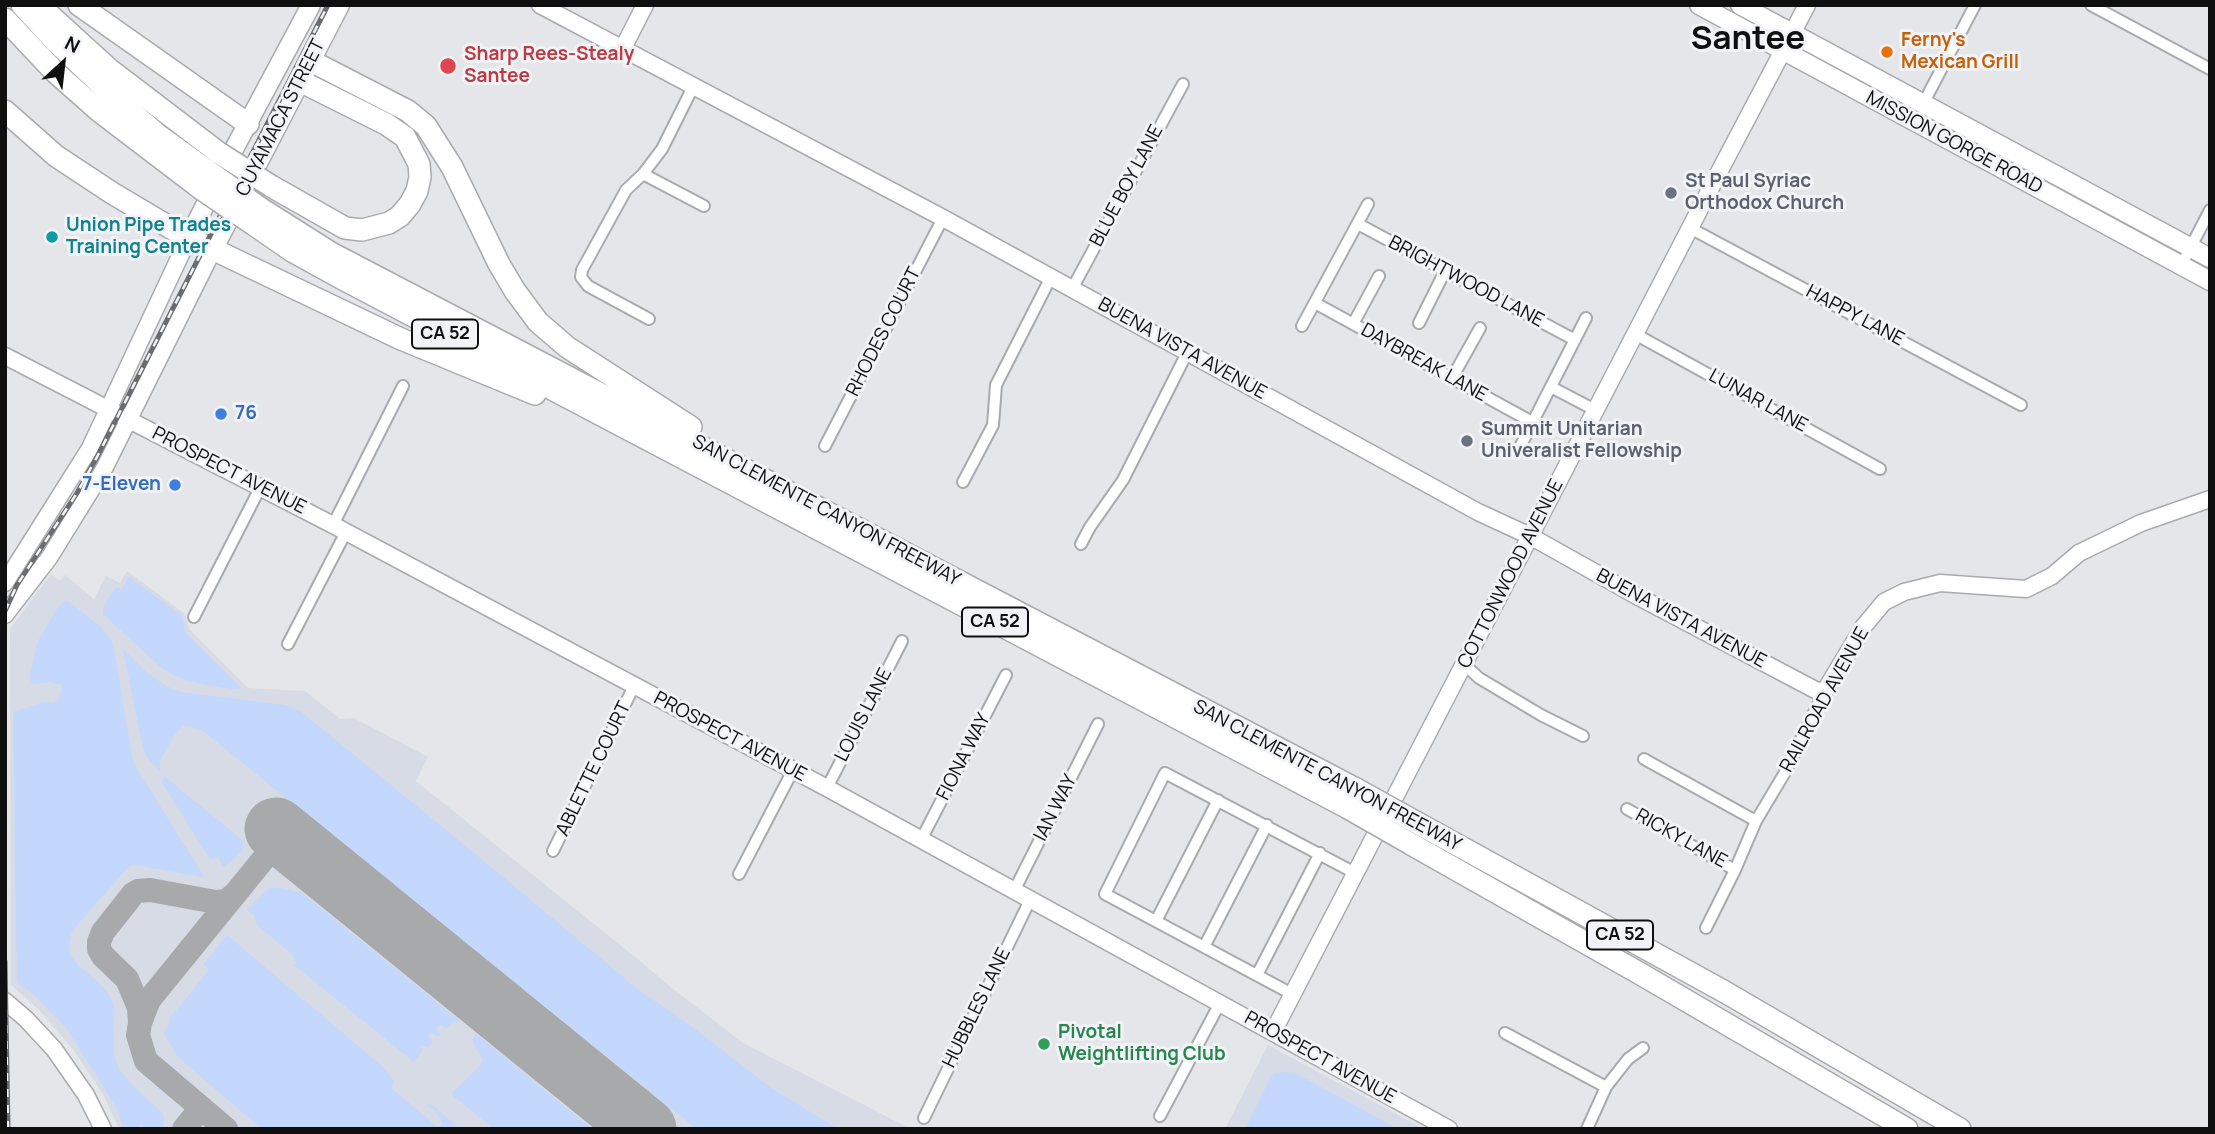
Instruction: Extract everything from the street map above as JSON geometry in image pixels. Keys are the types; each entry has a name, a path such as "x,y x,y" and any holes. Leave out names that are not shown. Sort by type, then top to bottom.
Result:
{"highway":[{"name":"SAN CLEMENTE CANYON FREEWAY","path":"22,5 115,99 158,135 204,180"},
{"path":"40,5 109,69 219,153 271,186 345,229 362,230 389,223 400,216 411,204 420,177 419,164 405,137 386,124 300,81"},
{"path":"79,5 248,124"},
{"name":"SAN CLEMENTE CANYON FREEWAY","path":"5,19 55,72 99,111 256,216 848,523 1416,834 1725,992 1960,1129"},
{"path":"311,61 408,111 426,127 453,167 499,264 515,291 538,322 567,347 746,463 848,523"},
{"path":"5,111 66,163 112,193 190,237 401,339 641,437"},
{"name":"SAN CLEMENTE CANYON FREEWAY","path":"256,216 292,251 341,278 641,437 1352,799"},
{"name":"SAN CLEMENTE CANYON FREEWAY","path":"1416,834 1754,1040 1908,1129"},
{"path":"1754,1040 1878,1129"},
{"path":"1904,1096 1978,1129"}],"main road":[{"name":"CUYAMACA STREET","path":"214,248 340,5"},
{"name":"MISSION GORGE ROAD","path":"1699,5 2210,281"},
{"name":"MISSION GORGE ROAD","path":"1740,5 2210,257"},
{"name":"CUYAMACA STREET","path":"190,237 306,7"}],"street":[{"name":"BUENA VISTA AVENUE","path":"540,5 943,218 1478,512 1530,537 1823,694"},
{"path":"622,50 645,5"},
{"name":"COTTONWOOD AVENUE","path":"1273,1032 1807,5"},
{"path":"1923,104 1975,5"},
{"path":"2091,5 2210,69"},
{"name":"BLUE BOY LANE","path":"1072,289 1183,84"},
{"path":"649,319 589,286 581,277 582,270 626,190 643,174 662,149 692,86"},
{"path":"643,174 704,206"},
{"path":"1303,326 1368,205"},
{"path":"2181,266 2210,210"},
{"name":"RHODES COURT","path":"825,446 943,218"},
{"name":"BRIGHTWOOD LANE","path":"1358,224 1575,340"},
{"name":"HAPPY LANE","path":"1690,228 2021,404"},
{"name":"CUYAMACA STREET","path":"5,583 90,448 190,237"},
{"name":"CUYAMACA STREET","path":"5,615 40,572 75,520 104,469 214,248"},
{"path":"1419,323 1445,271"},
{"path":"1353,324 1379,275"},
{"path":"963,482 993,425 996,385 1051,277"},
{"name":"DAYBREAK LANE","path":"1315,303 1532,422"},
{"path":"1521,445 1586,318"},
{"path":"1452,378 1480,328"},
{"name":"LUNAR LANE","path":"1635,334 1880,469"},
{"path":"1082,544 1090,527 1123,480 1188,351"},
{"name":"PROSPECT AVENUE","path":"5,356 339,528 827,788 1449,1129"},
{"path":"288,644 403,386"},
{"path":"1551,387 1595,410"},
{"path":"194,617 260,488"},
{"name":"RAILROAD AVENUE","path":"1706,928 1756,821 1784,774 1823,694 1864,625 1884,602 1924,585 1940,583 2026,589 2052,576 2079,554 2141,523 2210,499"},
{"name":"LOUIS LANE","path":"827,788 902,641"},
{"path":"1464,664 1479,678 1541,715 1583,736"},
{"name":"FIONA WAY","path":"921,840 1006,675"},
{"name":"ABLETTE COURT","path":"552,851 634,686"},
{"name":"IAN WAY","path":"1014,891 1098,724"},
{"path":"1644,759 1756,821"},
{"path":"739,874 793,770"},
{"path":"1292,994 1105,894 1165,773 1355,873"},
{"path":"1156,921 1218,800"},
{"name":"RICKY LANE","path":"1627,809 1735,870"},
{"path":"1205,947 1267,825"},
{"path":"1257,975 1320,853"},
{"name":"HUBBLES LANE","path":"924,1118 1031,898"},
{"path":"5,1001 54,1049 86,1095 103,1129"},
{"path":"1160,1116 1220,1003"},
{"path":"1504,1033 1606,1087"},
{"path":"1587,1129 1606,1087 1628,1059 1643,1048"}],"shaded area":[{"path":"127,571 185,614 189,629 248,688 305,691 340,719 354,718 428,757 416,781 743,1043 911,1129 119,1129 103,1094 75,1052 40,1011 11,985 10,629 51,574 60,581 65,575 94,599 106,576 120,583"},
{"path":"129,577 182,616 185,632 241,688 206,685 182,679 163,669 103,614 103,608 116,587 122,589"},
{"path":"65,601 100,626 110,638 133,762 204,877 129,866 77,925 69,944 70,954 78,965 111,997 115,1011 114,1054 119,1070 164,1115 163,1129 146,1129 141,1124 137,1129 124,1129 116,1107 68,1030 37,997 17,982 13,712 44,702 53,703 59,699 61,685 51,682 32,684 30,676 37,643 57,609"},
{"path":"123,649 146,672 166,686 181,692 285,705 300,711 640,991 690,1025 768,1086 838,1129 697,1129 203,731 183,726 175,734 160,760 160,771 148,759 143,748"},
{"path":"164,776 243,841 244,847 229,863 223,867 218,857 210,859 162,783"},
{"path":"269,888 302,893 460,1021 452,1023 446,1029 440,1025 436,1029 441,1034 438,1036 431,1033 428,1035 433,1043 429,1047 419,1045 423,1050 414,1062 293,964 297,964 291,953 257,925 254,915 247,910"},
{"path":"227,935 384,1068 394,1081 391,1088 429,1120 438,1127 442,1124 438,1114 427,1105 431,1104 460,1129 262,1129 179,1058 164,1034 171,1017 209,970 204,964"},
{"path":"476,1034 592,1129 494,1129 452,1095 482,1063 483,1059 473,1043"},
{"path":"1268,1045 1424,1129 1225,1129"},
{"path":"1285,1072 1295,1073 1398,1129 1245,1129 1271,1077"}],"taxiway":[{"path":"226,1129 146,1061 138,1035 140,1023 149,1000 283,835"},
{"path":"140,1023 139,1008 127,979 99,949 103,932 138,891 150,890 216,902 226,901 236,893"},
{"path":"184,1129 201,1108"}],"runway":[{"path":"276,829 645,1129"}],"railway":[{"path":"5,611 17,585 77,493 97,457 328,5"},
{"path":"5,961 8,1129"}],"place":[{"name":"Ferny's Mexican Grill","path":"1887,52"},
{"name":"Sharp Rees-Stealy Santee","path":"448,66"},
{"name":"St Paul Syriac Orthodox Church","path":"1671,193"},
{"name":"Union Pipe Trades Training Center","path":"52,237"},
{"name":"76","path":"221,414"},
{"name":"Summit Unitarian Univeralist Fellowship","path":"1467,441"},
{"name":"7-Eleven","path":"175,485"},
{"name":"Pivotal Weightlifting Club","path":"1044,1044"}],"district":[{"name":"Santee","path":"1748,40"}]}
